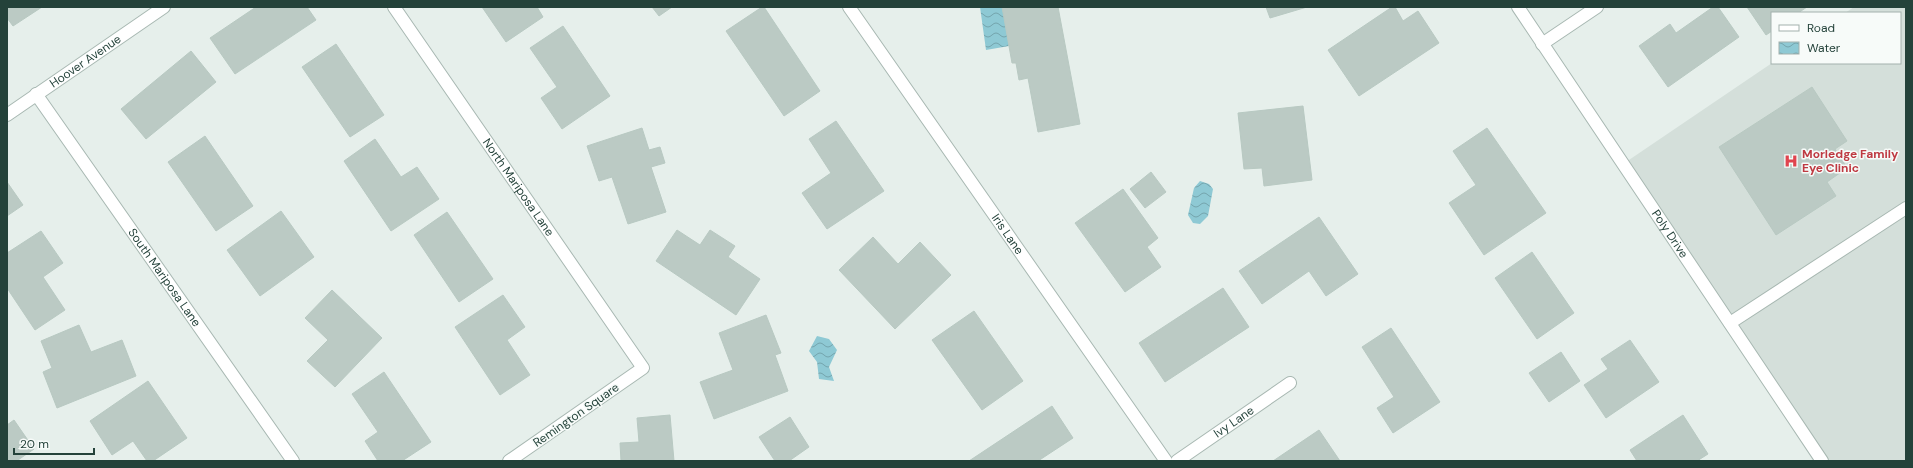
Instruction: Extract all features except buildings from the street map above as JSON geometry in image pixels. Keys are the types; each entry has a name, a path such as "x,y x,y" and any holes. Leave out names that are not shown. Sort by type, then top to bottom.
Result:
{"street":[{"name":"Hoover Avenue","path":"7,115 164,7"},
{"name":"North Mariposa Lane","path":"394,7 643,368"},
{"name":"Iris Lane","path":"849,7 1166,461"},
{"name":"Poly Drive","path":"1518,7 1822,461"},
{"path":"1542,44 1597,7"},
{"name":"South Mariposa Lane","path":"36,94 293,461"},
{"path":"1730,323 1906,208"},
{"name":"Remington Square","path":"516,459 643,368"},
{"name":"Ivy Lane","path":"1177,461 1290,383"}],"shaded area":[{"path":"1854,7 1906,7 1906,461 1822,461 1623,164 1771,64 1901,64 1901,12 1846,12"}],"water":[{"path":"980,7 1003,7 1009,46 986,50"},
{"path":"1200,181 1209,184 1213,189 1208,216 1200,224 1193,223 1188,215 1194,188"},
{"path":"817,336 829,339 837,350 829,367 834,381 819,379 817,362 809,351"}],"place":[{"name":"Morledge Family Eye Clinic","path":"1791,161"}]}
